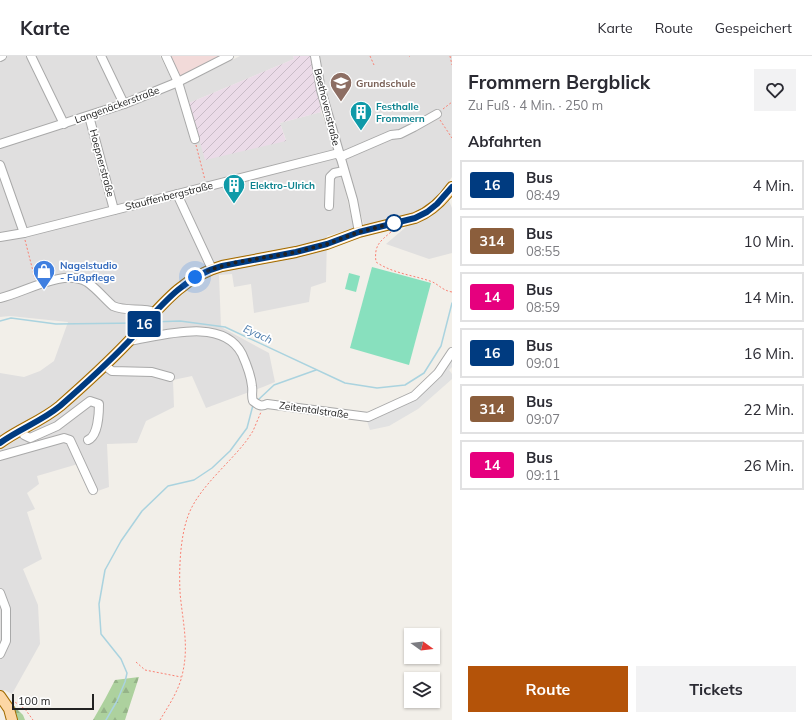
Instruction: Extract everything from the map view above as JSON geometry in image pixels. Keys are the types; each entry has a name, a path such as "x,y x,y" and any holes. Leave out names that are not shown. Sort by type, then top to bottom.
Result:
{"main road":[{"path":"0,443 58,407 104,366 181,286 195,277 212,269 233,263 296,252 327,244 359,232 415,218 423,215 437,204 452,187"},
{"path":"0,696 9,709 12,720"}],"street":[{"path":"31,56 64,124"},
{"path":"101,56 124,104"},
{"path":"166,56 178,82 195,139"},
{"name":"Langenäckerstraße","path":"0,144 124,104 178,82 229,56"},
{"name":"Beethovenstraße","path":"315,56 321,90 353,200 359,232"},
{"name":"Beethovenstraße","path":"339,155 391,135 400,134 437,114"},
{"name":"Hoepnerstraße","path":"89,116 114,210"},
{"name":"Stauffenbergstraße","path":"0,237 24,233 339,155"},
{"path":"0,165 24,233"},
{"path":"329,206 330,177 334,173 344,172"},
{"path":"177,194 212,269"},
{"path":"0,298 36,285 66,278 77,278 88,283 113,306 118,308 148,309 153,314"},
{"path":"129,341 192,330 208,331 226,337 236,344 244,359 258,404"},
{"name":"Zeitentalstraße","path":"258,404 368,417 414,396 438,373 452,352"},
{"path":"104,366 112,371 152,372 170,377"},
{"path":"22,430 24,435 30,438 41,434 57,426 90,401 95,401 99,404 99,416 94,435 88,440"},
{"path":"3,456 64,438 70,440 93,490"},
{"path":"0,593 6,609 6,641 0,654"}],"path":[{"path":"370,56 374,65"},
{"path":"450,56 452,65"},
{"path":"452,102 437,114 452,138"},
{"path":"195,139 207,187"},
{"path":"392,232 378,243 375,251 376,262 382,267 432,282 444,290 452,292"},
{"path":"24,233 36,285"},
{"path":"160,720 175,695 182,677 186,649 180,592 180,571 183,537 187,518 193,505 203,490 238,451 253,430 258,404"},
{"path":"136,662 145,670 182,677"},
{"path":"13,700 26,709 33,720"}],"shaded area":[{"path":"0,56 160,56 176,88 240,56 293,56 294,59 189,103 286,140 280,123 321,112 335,149 354,228 327,236 326,282 311,287 309,302 254,313 251,284 234,287 232,274 219,275 221,327 269,353 275,382 206,408 192,376 173,380 174,407 146,421 137,443 107,444 109,487 92,493 78,464 37,476 39,484 27,493 35,509 27,512 42,559 23,569 38,605 40,644 12,694 4,690 0,694 0,373 24,377 40,371 54,361 68,322 10,316 0,317"},
{"path":"171,56 221,56 180,76"},
{"path":"293,56 312,56 321,112 280,123 286,141 205,160 189,103 294,59"},
{"path":"320,56 452,56 452,177 444,188 452,208 452,253 429,259 386,244 406,227 401,218 364,225 324,91"},
{"path":"452,359 452,367 449,370 452,374 452,379 418,409 389,426 370,430 367,421 415,398"}],"green space":[{"path":"372,267 431,283 409,365 350,348"},
{"path":"349,273 360,276 356,292 345,289"},
{"path":"139,677 125,720 93,720 115,680"},
{"path":"12,704 23,715 25,720 17,720"}],"waterway":[{"name":"Eyach","path":"151,322 180,321 225,327 345,383 377,388 405,385 424,373 441,346 452,303"},
{"name":"Eyach","path":"0,321 11,318 56,324 139,323"},
{"path":"258,400 274,385 316,370"},
{"path":"106,720 117,701 127,673 121,659 101,634 99,604 105,570 121,541 142,511 168,486 194,480 212,468 230,451 247,428 253,405"}],"bus line":[{"name":"16","path":"0,443 58,407 104,366 172,294 195,277 212,269 233,263 296,252 327,244 359,232 415,218 423,215 437,204 452,187"}],"place":[{"name":"Grundschule","path":"341,102"},
{"name":"Festhalle Frommern","path":"361,132"},
{"name":"Elektro-Ulrich","path":"234,204"},
{"name":"Nagelstudio - Fußpflege","path":"44,290"}],"route":[{"path":"195,277 212,269 233,263 296,252 327,244 359,232 394,223"}]}
